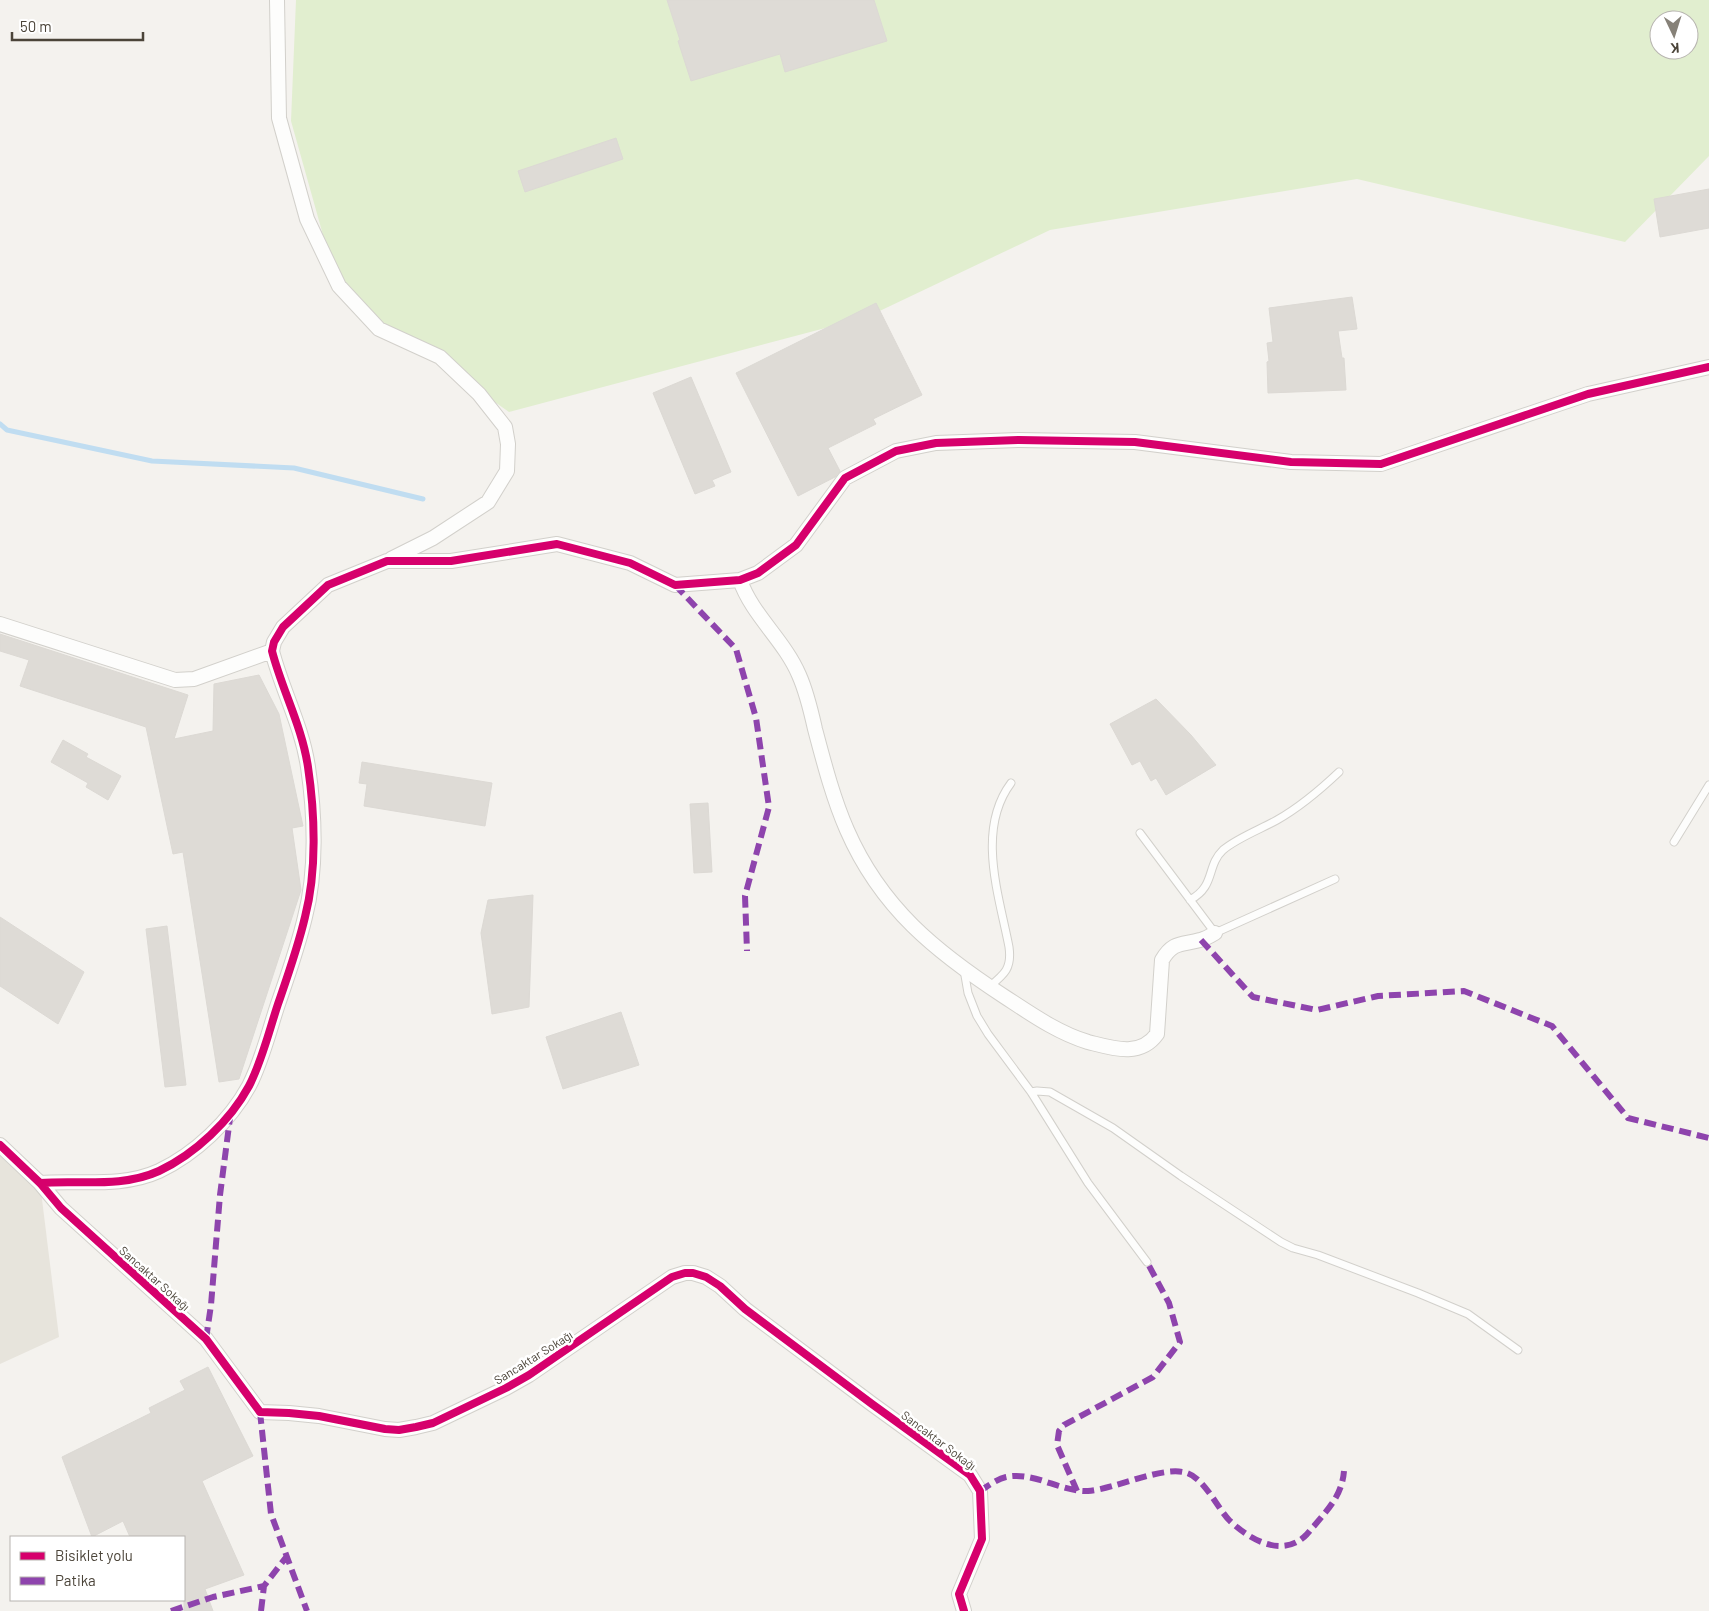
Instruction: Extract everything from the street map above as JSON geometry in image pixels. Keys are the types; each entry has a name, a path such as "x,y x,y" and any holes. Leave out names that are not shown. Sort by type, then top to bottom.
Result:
{"street":[{"path":"40,1183 66,1181 117,1182 140,1178 159,1171 190,1152 231,1113 241,1100 254,1074 295,954 306,917 312,879 313,821 308,766 295,718 272,651 274,642 283,627 328,585 388,561 433,538 488,502 507,471 508,444 505,427 479,394 440,357 379,329 339,286 307,219 279,118 278,0"},
{"path":"388,561 451,561 557,544 630,563 676,585 740,580 758,573 796,545 845,478 896,451 936,443 954,442 1019,440 1136,442 1291,462 1382,464 1588,394 1709,368"},
{"path":"740,580 747,598 787,651 799,675 808,698 828,777 846,829 862,862 899,913 920,934 963,970 1026,1011 1081,1040 1122,1050 1134,1049 1152,1041 1157,1034 1162,960 1166,952 1172,946 1183,942 1201,940 1215,933"},
{"path":"0,624 175,680 194,680 272,651"},
{"name":"Sancaktar Sokağı","path":"0,1145 40,1183 61,1208 206,1339 260,1412 319,1416 399,1430 433,1423 529,1375 672,1277 685,1273 706,1277 864,1398 970,1475 980,1491 982,1539 959,1594 964,1611"}],"lane":[{"path":"1190,900 1206,887 1213,865 1223,850 1294,810 1319,791 1339,772"},
{"path":"989,987 1005,974 1010,960 1010,947 994,871 992,842 1002,797 1012,783"},
{"path":"1674,842 1709,785"},
{"path":"1140,833 1215,933 1335,878"},
{"path":"963,970 968,993 977,1016 988,1034 1031,1092 1088,1183 1147,1262"},
{"path":"1031,1092 1050,1092 1114,1128 1181,1176 1281,1242 1418,1293 1468,1314 1518,1350"}],"shaded area":[{"path":"0,1150 40,1183 59,1337 0,1364"}],"green space":[{"path":"296,0 1709,0 1709,156 1625,242 1357,179 1050,230 867,317 509,412 339,292 291,121"}],"building":[{"path":"667,0 874,0 887,41 785,72 780,54 691,81"},
{"path":"616,138 623,159 525,192 518,171"},
{"path":"1709,189 1709,228 1660,237 1654,199"},
{"path":"1352,297 1357,329 1338,331 1342,358 1344,358 1346,390 1268,393 1267,362 1269,361 1267,343 1273,342 1269,308"},
{"path":"876,303 922,395 873,419 876,424 828,448 840,471 835,477 798,496 736,373"},
{"path":"691,377 731,472 712,480 715,486 695,494 653,393"},
{"path":"0,634 188,695 174,739 213,731 214,684 259,675 279,714 303,826 292,828 301,890 239,1079 219,1082 183,852 173,854 146,727 20,686 29,660 0,651"},
{"path":"1156,699 1191,735 1216,765 1166,795 1156,778 1151,781 1140,761 1132,765 1110,724"},
{"path":"63,740 88,754 86,757 121,776 108,800 86,787 88,783 51,762"},
{"path":"362,762 492,783 485,826 364,806 367,784 359,783"},
{"path":"708,803 712,872 694,873 690,804"},
{"path":"533,895 529,1007 492,1014 481,933 488,900"},
{"path":"0,917 84,972 58,1024 0,986"},
{"path":"167,926 186,1085 165,1087 146,929"},
{"path":"621,1012 639,1065 563,1089 546,1037"},
{"path":"208,1367 253,1456 202,1481 244,1575 205,1589 213,1611 184,1611 185,1536 130,1536 123,1521 92,1536 62,1457 151,1413 149,1408 185,1390 180,1381"}],"waterway":[{"path":"0,424 7,430 152,461 294,468 423,499"}],"marked path":[{"path":"675,585 736,649 756,718 769,807 745,896 747,951"},
{"path":"1201,940 1253,997 1317,1010 1378,996 1464,991 1552,1026 1628,1118 1709,1138"},
{"path":"206,1339 211,1305 220,1195 230,1118"},
{"path":"1077,1491 1057,1445 1059,1431 1064,1425 1153,1377 1180,1342 1169,1303 1147,1262"},
{"path":"260,1412 271,1514 307,1611"},
{"path":"980,1491 999,1479 1006,1477 1027,1477 1067,1488 1088,1491 1165,1472 1177,1471 1187,1473 1199,1481 1230,1521 1246,1534 1265,1543 1285,1546 1295,1543 1304,1537 1325,1513 1338,1494 1344,1471"},
{"path":"261,1611 264,1586 287,1556"},
{"path":"171,1611 213,1597 264,1586"}],"cycle path":[{"path":"40,1183 130,1180 159,1171 186,1155 222,1124 241,1099 254,1076 262,1056 305,917 312,881 314,842 312,804 305,752 272,651 274,642 283,627 328,585 387,561 451,561 557,544 630,563 675,585 740,580 758,573 796,545 845,478 896,451 936,443 1019,440 1135,442 1291,462 1381,464 1588,394 1709,367"},
{"path":"0,1145 40,1183 61,1208 206,1339 260,1412 319,1416 399,1430 433,1423 529,1375 672,1277 685,1273 706,1277 720,1286 745,1309 970,1475 980,1491 982,1539 959,1594 964,1611"}]}
